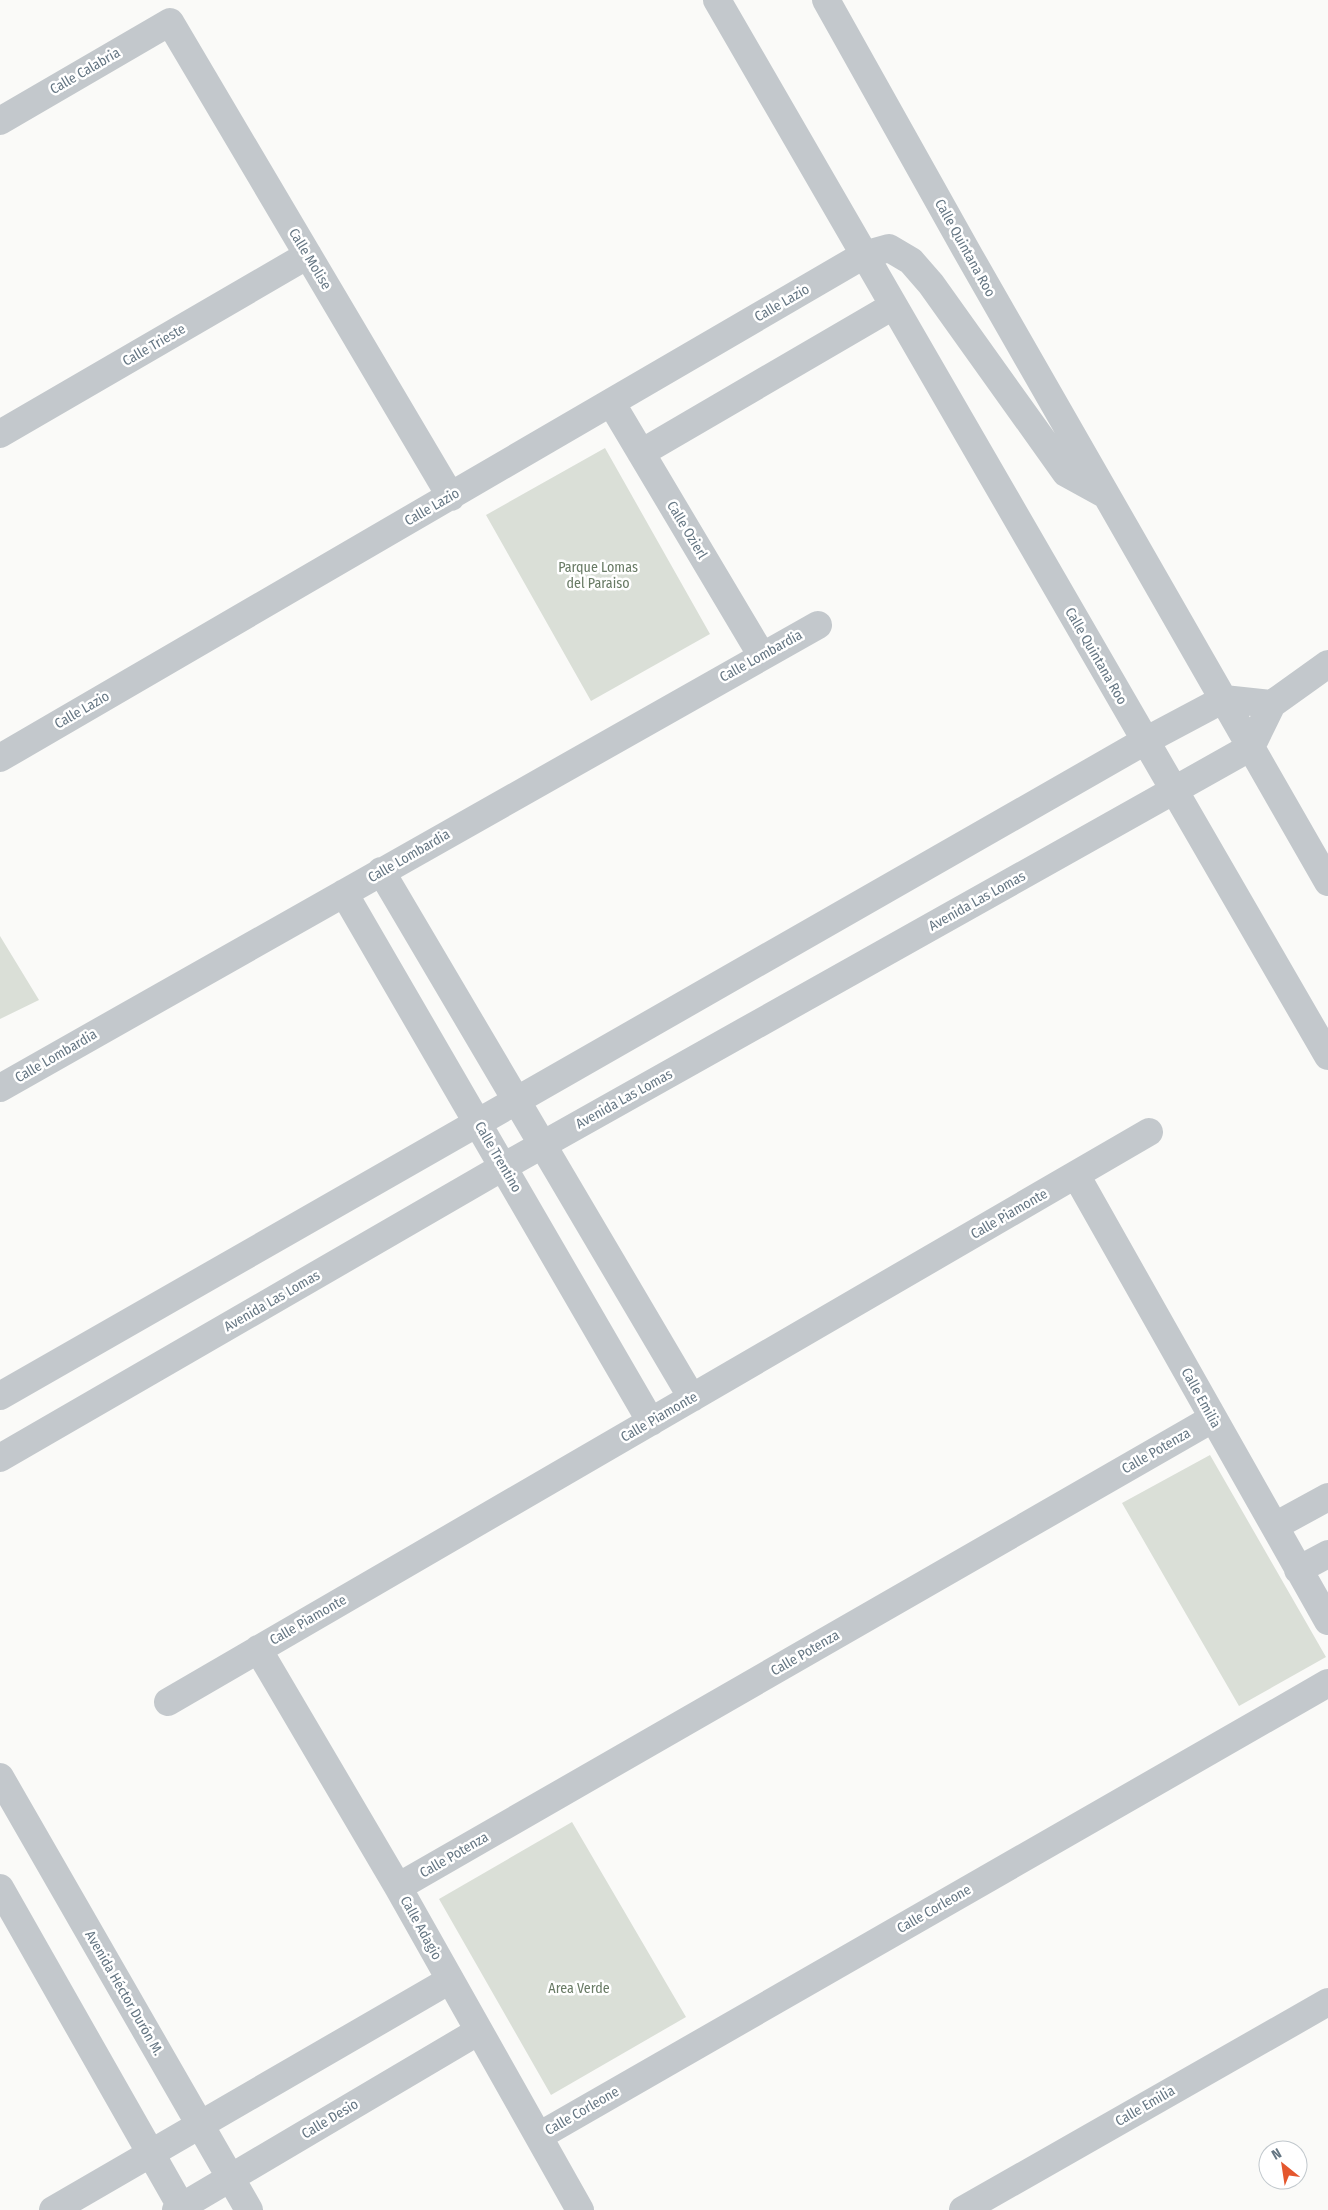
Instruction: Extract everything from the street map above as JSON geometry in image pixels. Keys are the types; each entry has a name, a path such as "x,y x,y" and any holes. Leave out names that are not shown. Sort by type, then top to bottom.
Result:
{"street":[{"name":"Calle Quintana Roo","path":"717,0 1328,1056"},
{"name":"Calle Quintana Roo","path":"826,0 1106,495 1224,699"},
{"name":"Calle Calabria","path":"0,121 170,22"},
{"name":"Calle Molise","path":"170,22 450,497"},
{"path":"864,255 889,248 911,261 931,284 1066,473 1106,495"},
{"name":"Calle Lazio","path":"0,758 612,404 864,255"},
{"name":"Calle Trieste","path":"0,434 308,256"},
{"path":"641,453 893,306"},
{"name":"Calle Ozierl","path":"612,404 762,656"},
{"name":"Calle Lombardia","path":"0,1088 818,625"},
{"path":"1252,747 1272,704 1328,664"},
{"path":"1224,699 1328,882"},
{"path":"0,1396 1145,741 1224,699 1272,704"},
{"name":"Avenida Las Lomas","path":"0,1458 503,1167 1252,747"},
{"path":"381,871 692,1398"},
{"name":"Calle Trentino","path":"344,893 651,1422"},
{"name":"Calle Piamonte","path":"168,1702 1149,1132"},
{"name":"Calle Emilia","path":"1076,1175 1212,1419 1328,1621"},
{"name":"Calle Potenza","path":"398,1887 1212,1419"},
{"path":"1275,1526 1328,1498"},
{"path":"1298,1570 1328,1554"},
{"name":"Calle Adagio","path":"258,1649 398,1887 580,2210"},
{"name":"Calle Corleone","path":"539,2136 1328,1683"},
{"name":"Avenida Héctor Durón M.","path":"0,1777 249,2210"},
{"path":"0,1888 151,2153 180,2209"},
{"path":"53,2210 450,1980"},
{"name":"Calle Emilia","path":"963,2210 1328,2002"},
{"name":"Calle Desio","path":"180,2209 479,2031"}],"green space":[{"name":"Parque Lomas del Paraiso","path":"605,448 710,634 591,701 486,515"},
{"path":"0,936 39,1000 0,1019"},
{"path":"1210,1455 1326,1657 1239,1706 1122,1503"},
{"name":"Area Verde","path":"572,1822 686,2017 551,2095 439,1899"}]}
